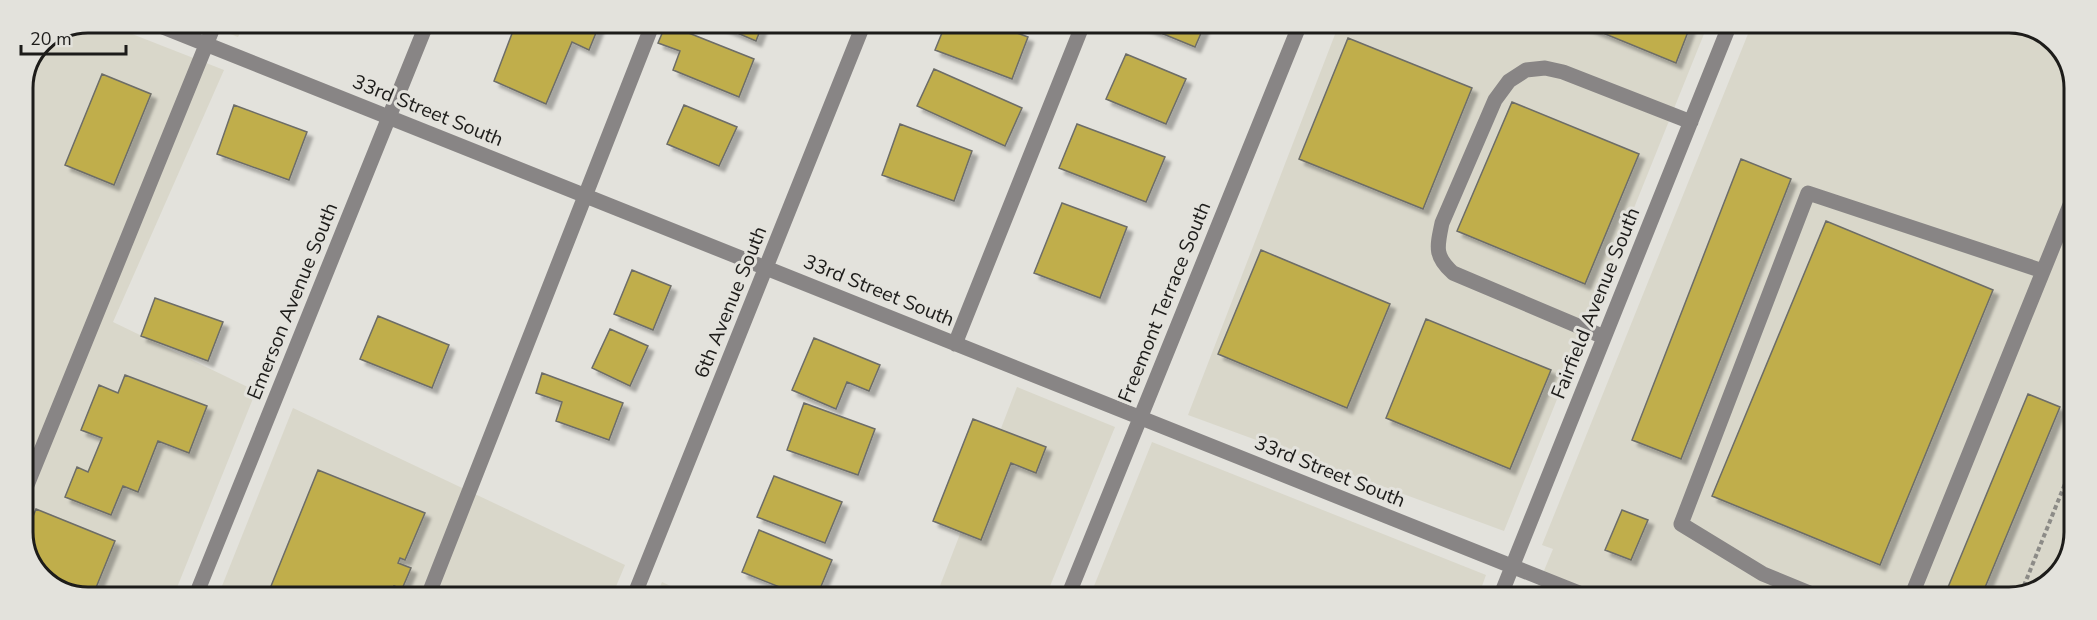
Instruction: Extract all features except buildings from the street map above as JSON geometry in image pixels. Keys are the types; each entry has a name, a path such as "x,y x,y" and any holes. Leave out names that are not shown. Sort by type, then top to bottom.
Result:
{"street":[{"name":"33rd Street South","path":"180,33 1564,587"},
{"path":"33,470 211,33"},
{"name":"Emerson Avenue South","path":"200,587 423,33"},
{"path":"433,587 649,33"},
{"name":"6th Avenue South","path":"638,587 860,33"},
{"path":"955,344 1079,33"},
{"name":"Freemont Terrace South","path":"1072,587 1296,33"},
{"name":"Fairfield Avenue South","path":"1504,587 1726,33"},
{"path":"1604,337 1454,273 1442,262 1439,253 1437,244 1442,223 1495,100 1509,81 1526,70 1545,68 1563,72 1690,122"},
{"path":"1794,587 1762,574 1681,524 1808,194 2043,271"},
{"path":"1915,587 2064,220"}],"path":[{"path":"2024,584 2064,486"}],"shaded area":[{"path":"88,33 130,33 224,70 113,322 256,391 177,587 81,587 61,580 42,562 37,553 33,535 33,88 37,67 42,58 49,49 67,37"},
{"path":"228,33 240,33 238,37"},
{"path":"1336,33 1704,33 1504,531 1188,415"},
{"path":"1748,33 2016,33 2036,40 2050,52 2060,67 2064,85 2064,539 2055,562 2042,576 2016,587 1537,587 1553,549 1542,545"},
{"path":"1017,387 1115,427 1050,587 939,587"},
{"path":"293,408 625,565 616,587 222,587"},
{"path":"1152,442 1486,575 1482,587 1094,587"},
{"path":"662,582 673,587 660,587"}]}
